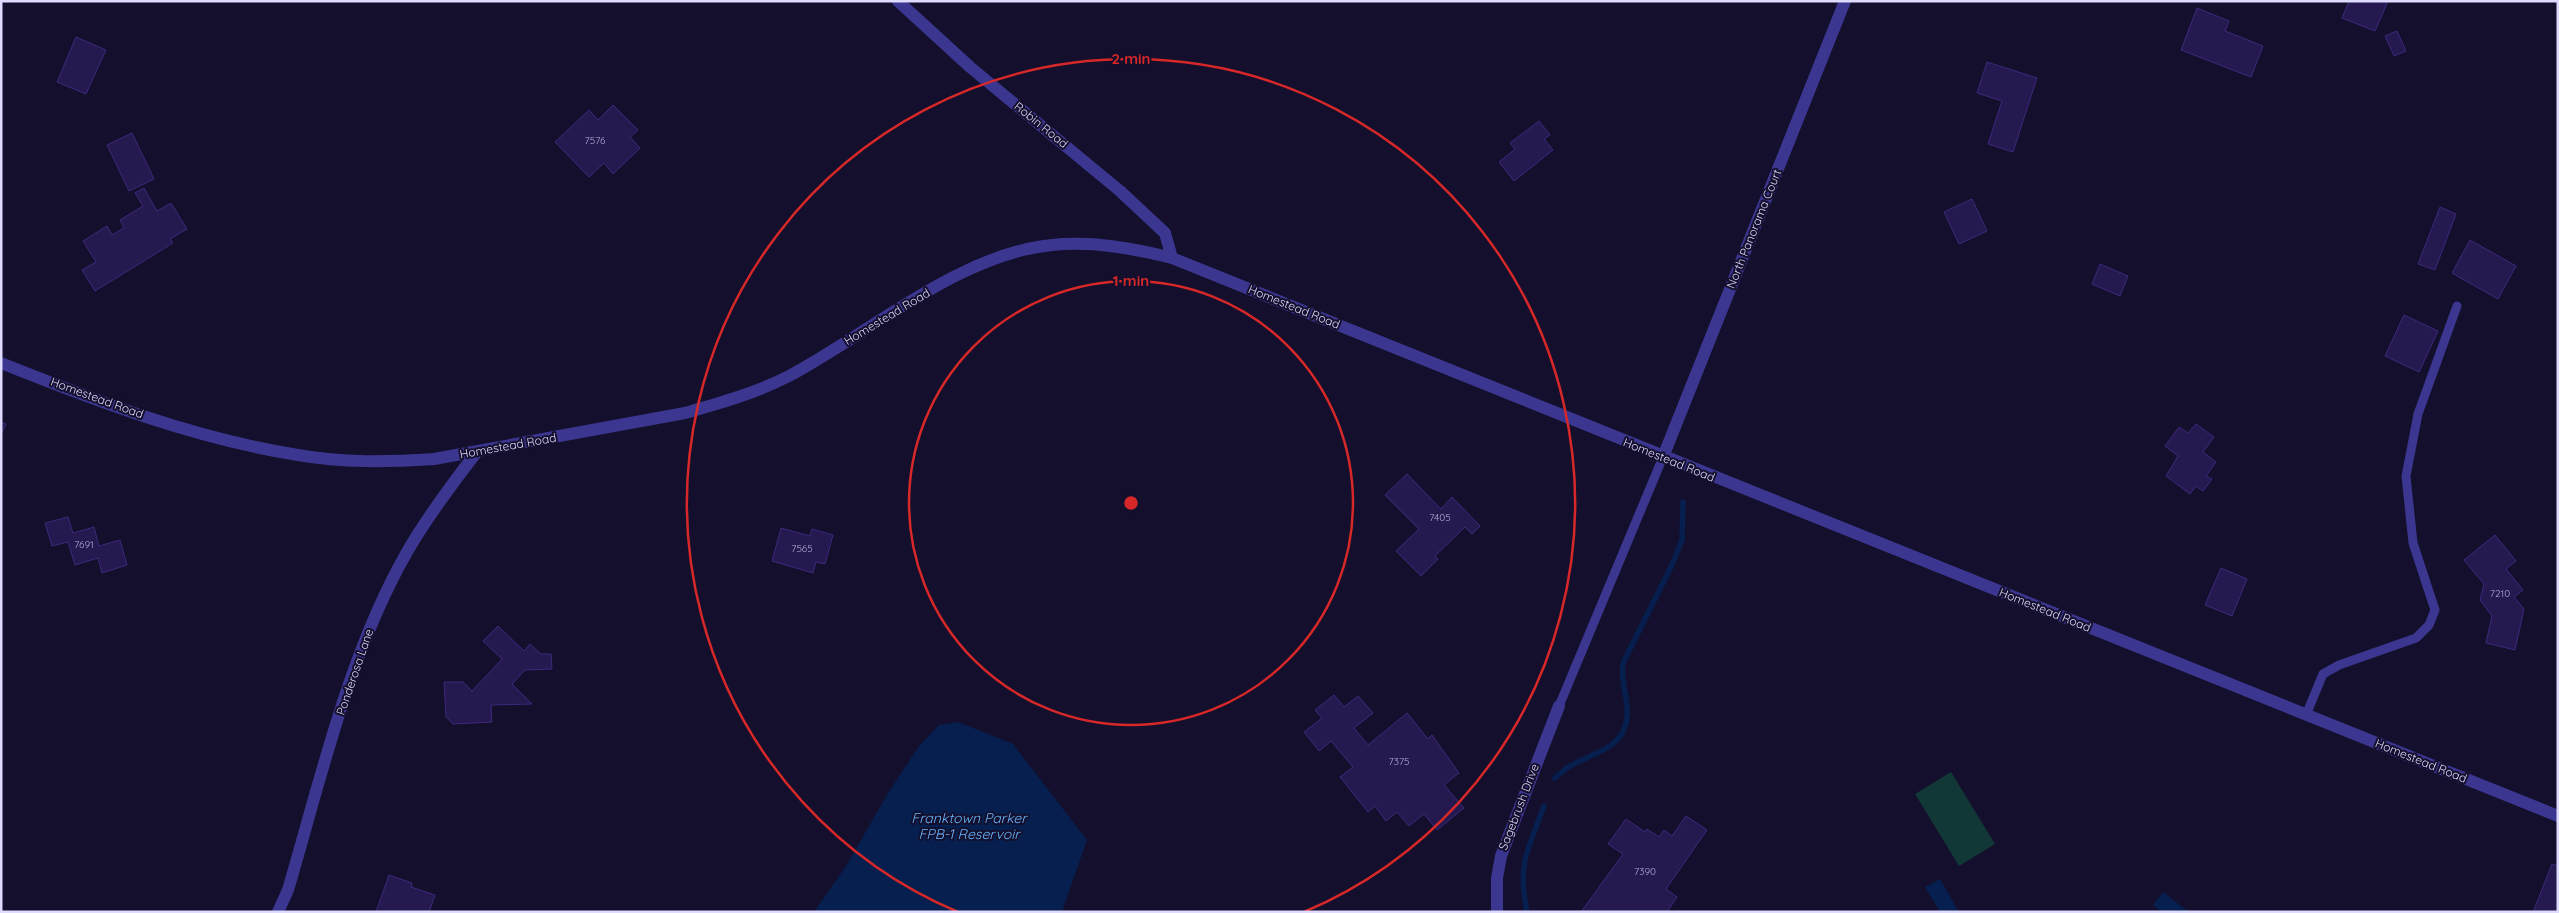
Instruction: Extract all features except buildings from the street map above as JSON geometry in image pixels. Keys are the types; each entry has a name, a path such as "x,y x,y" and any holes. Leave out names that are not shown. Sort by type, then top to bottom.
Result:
{"street":[{"name":"Robin Road","path":"898,1 970,67 1127,197 1165,233 1172,258"},
{"name":"North Panorama Court","path":"1663,457 1845,1"},
{"name":"Homestead Road","path":"1,362 112,405 246,444 297,455 394,462 476,453 685,413 725,402 788,376 950,278 995,258 1052,245 1086,244 1116,246 1172,258 2558,816"},
{"name":"Ponderosa Lane","path":"278,912 288,890 344,701 369,631 407,552 448,488 476,453"},
{"name":"Sagebrush Drive","path":"1497,912 1496,878 1501,856 1558,706"}],"lane":[{"path":"2306,715 2323,674 2338,665 2416,638 2429,625 2435,610 2413,543 2406,476 2418,414 2457,306"},
{"path":"1558,706 1663,457"}],"green space":[{"path":"1951,772 1995,844 1959,866 1915,794"}],"water":[{"name":"Franktown Parker FPB-1 Reservoir","path":"958,722 1013,744 1087,840 1062,912 814,912 846,866 888,793 919,746 939,725"},
{"path":"1940,879 1959,912 1940,912 1925,887"},
{"path":"2163,892 2189,912 2162,912 2153,905"}],"waterway":[{"path":"1555,778 1570,766 1607,748 1621,736 1627,716 1622,671 1623,663 1671,567 1682,540 1683,502"},
{"path":"1527,912 1523,881 1524,868 1529,846 1544,806"}]}
